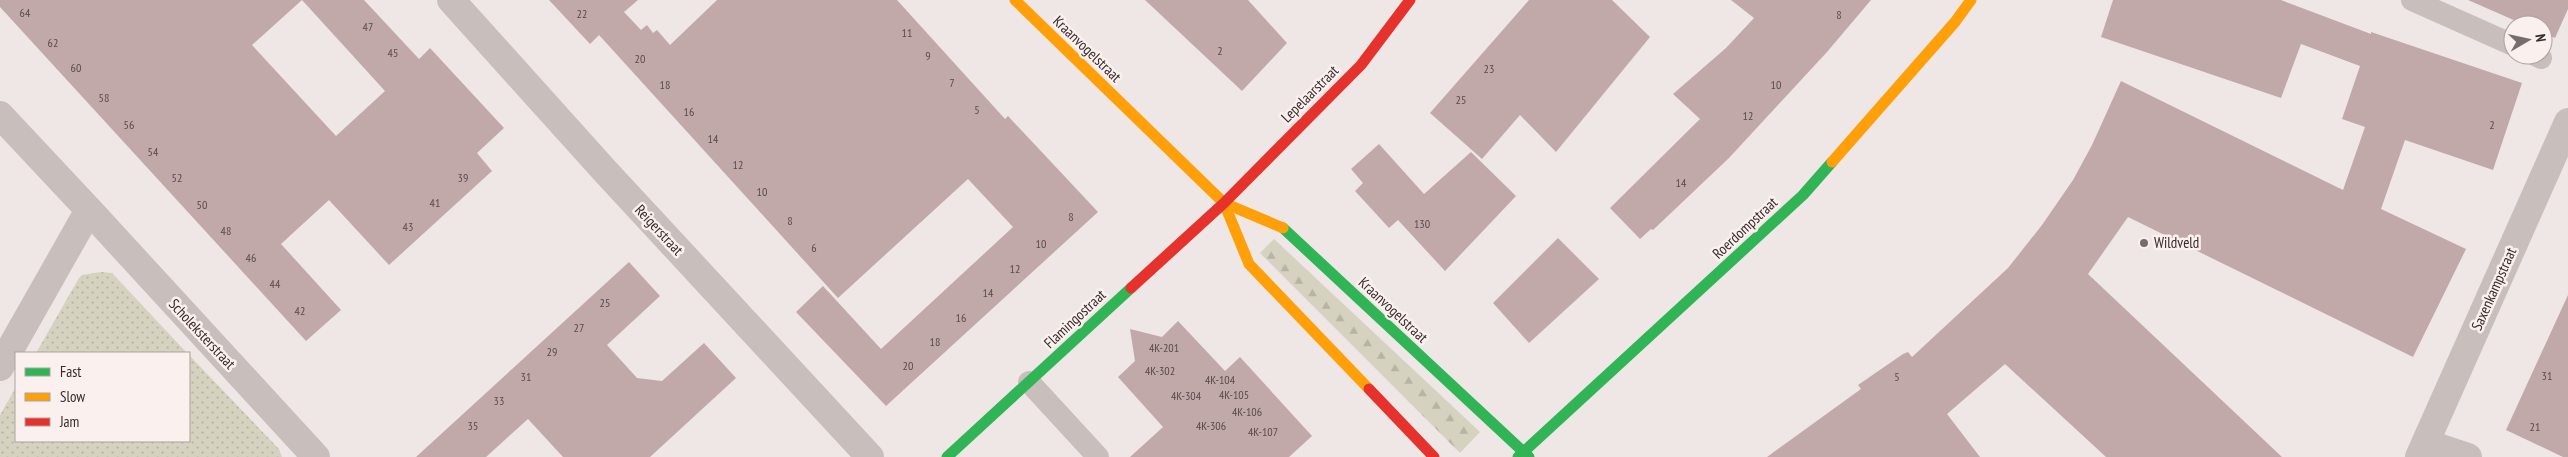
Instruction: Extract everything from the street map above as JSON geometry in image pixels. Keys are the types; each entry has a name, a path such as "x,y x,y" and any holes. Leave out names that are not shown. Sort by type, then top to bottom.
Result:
{"street":[{"name":"Reigerstraat","path":"451,0 605,171 870,457"},
{"name":"Kraanvogelstraat","path":"1015,0 1224,203 1284,228 1523,455"},
{"name":"Lepelaarstraat","path":"1224,203 1361,65 1410,0"},
{"name":"Roerdompstraat","path":"1523,455 1803,195 1955,22 1971,0"},
{"name":"Scholeksterstraat","path":"0,115 316,457"},
{"name":"Saxenkampstraat","path":"2422,450 2568,122"},
{"name":"Kraanvogelstraat","path":"1224,203 1249,264 1434,457"},
{"name":"Flamingostraat","path":"947,457 1224,203"},
{"path":"0,367 89,210"},
{"path":"2422,450 2468,457"}],"lane":[{"path":"2412,0 2503,41"},
{"path":"1029,382 1098,457"}],"green space":[{"path":"1274,239 1480,432 1460,453 1260,253"},
{"path":"101,272 112,273 186,352 37,352 82,275"},
{"path":"190,356 279,449 282,457 0,457 0,415 15,389 15,442 190,442"}],"building":[{"path":"0,0 302,0 364,0 419,59 430,48 504,128 477,153 492,171 389,265 329,200 281,244 341,310 306,341 0,7","holes":["302,0 385,91 336,136 252,45"]},
{"path":"549,0 638,0 624,12 641,30 647,25 653,33 657,30 670,45 717,0 897,0 1005,119 1008,116 1098,212 886,406 796,312 823,286 881,349 1013,227 968,179 838,298 599,35 590,44"},
{"path":"1145,0 1248,0 1287,43 1242,91"},
{"path":"1529,0 1612,0 1650,37 1556,152 1520,115 1482,159 1430,113"},
{"path":"1731,0 1871,0 1827,52 1729,158 1653,230 1651,229 1640,239 1610,208 1700,119 1673,94 1726,48 1754,18"},
{"path":"2113,0 2281,0 2371,34 2371,32 2522,83 2493,170 2405,140 2381,209 2466,249 2413,357 2128,217 2088,274 2282,457 2106,457 2005,364 1947,414 1980,457 1767,457 1861,389 1858,385 1903,354 1908,352 1912,357 2008,268 2042,225 2073,180 2092,145 2121,81 2343,190 2365,127 2342,119 2360,66 2301,44 2281,98 2101,37"},
{"path":"2468,0 2568,0 2568,9 2555,38 2553,37 2553,15 2503,15"},
{"path":"1379,144 1424,194 1471,152 1516,196 1445,271 1398,220 1389,228 1355,191 1363,183 1351,169"},
{"path":"1558,238 1599,279 1529,343 1493,303"},
{"path":"629,262 660,296 607,345 637,378 662,381 704,343 736,378 650,457 563,457 528,419 486,457 416,457"},
{"path":"2568,295 2568,457 2563,457 2506,430"},
{"path":"1178,321 1225,371 1240,357 1312,436 1289,457 1130,457 1163,427 1118,377 1135,361 1130,329 1162,337"}],"traffic: fast":[{"path":"1518,457 1803,195 1832,162"},
{"path":"1283,228 1529,457"},
{"path":"947,457 1131,288"}],"traffic: slow":[{"path":"1015,0 1224,203 1283,228"},
{"path":"1832,162 1955,22 1971,0"},
{"path":"1224,203 1249,264 1369,389"}],"traffic: jam":[{"path":"1131,288 1224,203 1361,65 1410,0"},
{"path":"1369,389 1434,457"}],"place":[{"name":"Wildveld","path":"2144,243"}]}
